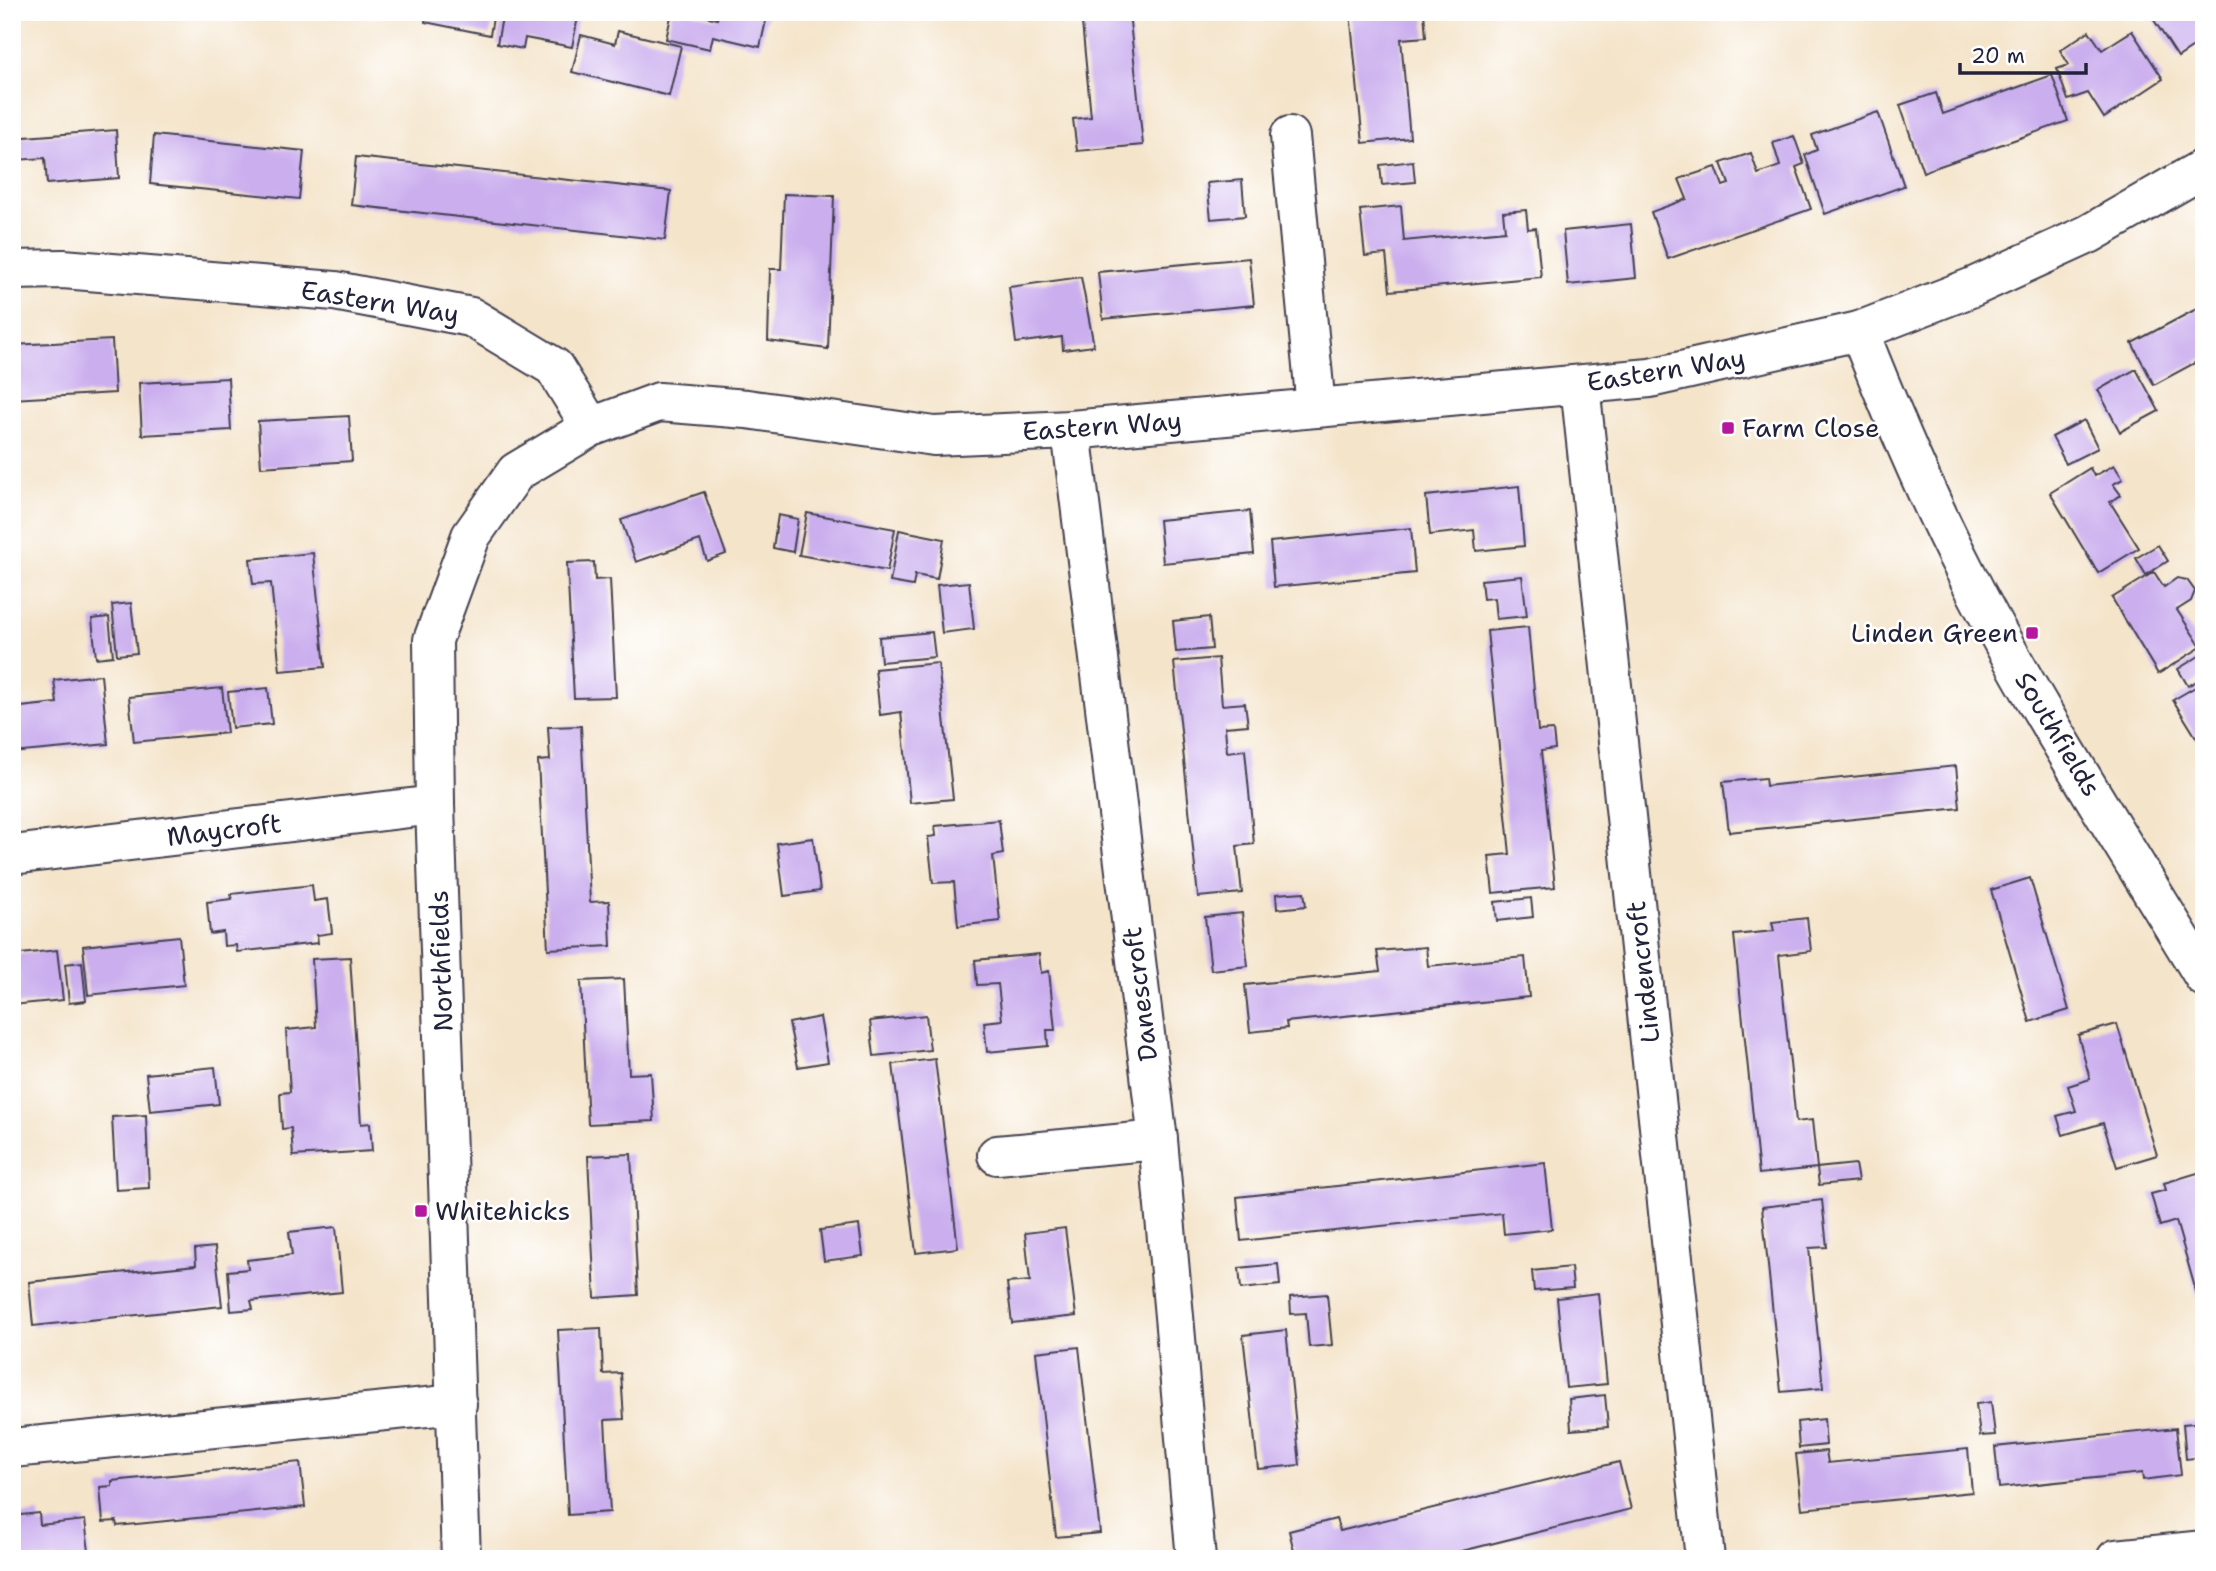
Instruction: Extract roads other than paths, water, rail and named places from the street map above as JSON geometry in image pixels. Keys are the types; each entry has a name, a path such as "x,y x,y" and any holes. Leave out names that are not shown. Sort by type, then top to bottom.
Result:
{"street":[{"path":"1290,136 1316,408"},
{"name":"Eastern Way","path":"12,270 63,269 335,291 471,317 554,367 591,427 659,402 747,409 934,436 1071,430 1650,378 1859,331 1973,287 2089,234 2204,168"},
{"name":"Southfields","path":"1859,331 1923,486 1971,583 2018,668 2204,977"},
{"name":"Lindencroft","path":"1580,385 1705,1559"},
{"name":"Northfields","path":"461,1559 435,805 433,639 471,536 516,472 591,427"},
{"name":"Danescroft","path":"1071,430 1158,1140 1196,1559"},
{"name":"Maycroft","path":"12,855 435,805"},
{"path":"997,1155 1158,1140"},
{"path":"12,1448 457,1404"},
{"path":"2116,1559 2204,1550"}],"place":[{"name":"Farm Close","path":"1728,428"},
{"name":"Linden Green","path":"2032,633"},
{"name":"Whitehicks","path":"421,1211"}]}
